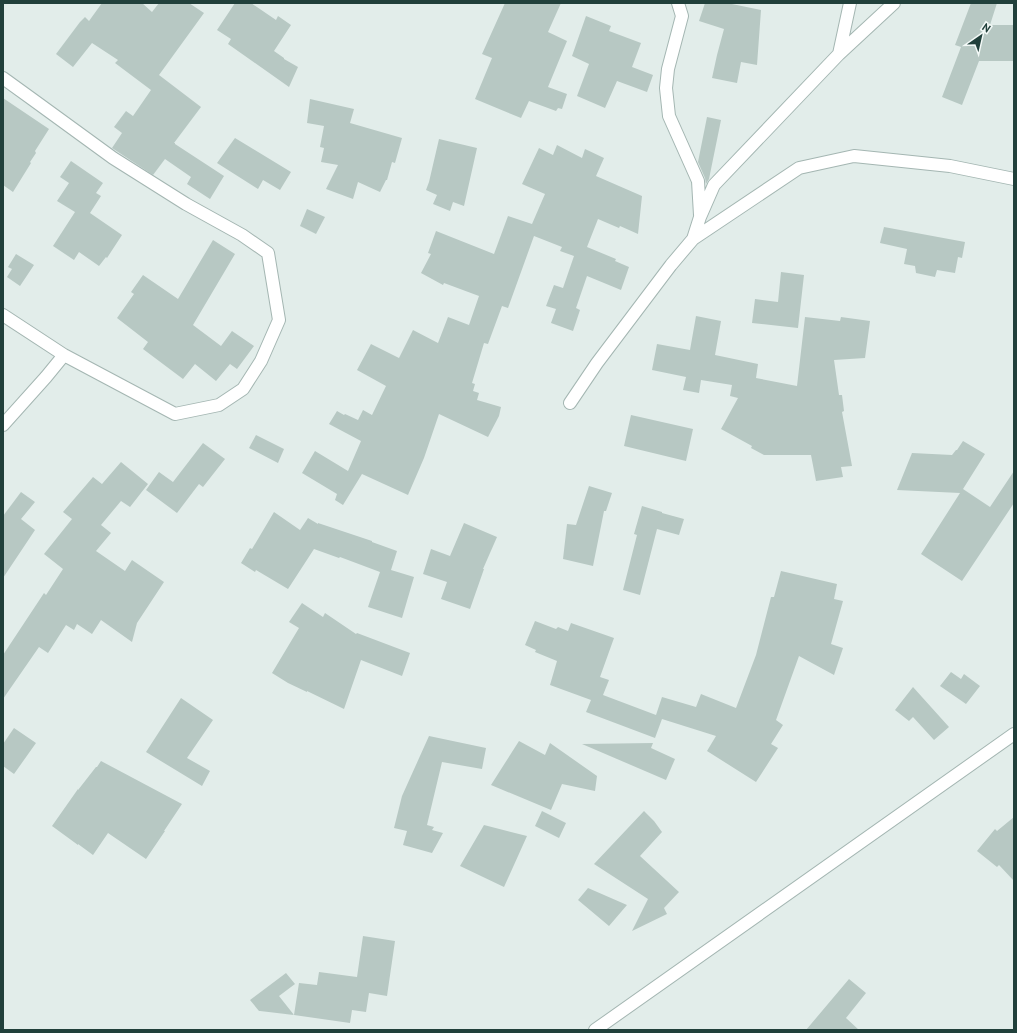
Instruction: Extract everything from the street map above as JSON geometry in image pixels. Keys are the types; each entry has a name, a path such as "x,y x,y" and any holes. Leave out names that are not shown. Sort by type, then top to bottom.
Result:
{"street":[{"path":"678,3 682,16 668,69 666,88 669,116 698,181 700,217"},
{"path":"839,54 850,3"},
{"path":"693,239 700,217 714,185 839,54 894,3"},
{"path":"3,78 112,158 180,200 242,235 268,253 279,320 261,361 243,389 219,405 175,414 64,355 3,315"},
{"path":"570,403 597,363 671,265 693,239 799,168 854,156 950,166 1014,178"},
{"path":"3,425 64,355"},
{"path":"604,1028 1014,734"}],"building":[{"path":"102,3 142,3 152,12 159,3 189,3 204,13 159,75 201,107 174,143 224,176 210,199 187,184 191,177 165,159 153,175 112,148 122,133 114,127 126,111 133,116 151,90 115,63 118,60 92,43 73,67 56,54 80,22 85,17 89,21"},
{"path":"235,3 251,3 276,20 278,16 291,25 274,51 298,67 289,87 228,44 231,39 217,30"},
{"path":"505,3 561,3 548,32 567,41 548,87 567,94 562,109 558,108 556,111 529,101 521,118 475,99 492,58 482,54"},
{"path":"705,3 727,3 761,10 757,65 741,62 737,83 712,78 724,29 699,21"},
{"path":"971,3 997,3 990,25 1014,25 1014,61 979,61 962,105 942,97 961,47 955,45"},
{"path":"586,16 611,26 609,31 641,43 632,67 653,75 647,92 617,81 605,108 577,96 589,64 572,56"},
{"path":"3,98 49,129 35,151 36,153 30,162 31,163 13,192 3,185"},
{"path":"310,99 354,109 350,123 402,138 395,163 392,162 387,180 380,192 358,182 353,199 326,189 338,165 321,162 324,148 320,147 324,126 307,123"},
{"path":"707,117 721,120 709,179 706,184 698,162"},
{"path":"235,138 291,172 280,190 263,180 258,189 217,163"},
{"path":"439,139 477,148 464,206 453,202 450,211 433,204 437,195 426,190"},
{"path":"557,145 582,158 585,149 604,158 596,176 642,196 638,234 598,219 587,247 616,259 615,261 629,267 621,290 587,276 576,308 580,310 573,331 551,323 556,309 546,306 554,285 563,288 574,256 560,251 562,247 534,236 508,308 502,306 488,344 484,343 472,383 475,384 473,391 479,393 477,400 501,407 499,416 488,437 439,414 424,458 408,495 362,474 343,505 335,500 337,494 302,473 315,451 348,471 361,441 329,424 337,411 358,420 363,410 372,415 386,386 357,370 371,344 399,358 413,330 438,343 448,317 469,325 479,296 444,283 443,285 421,273 431,254 428,253 436,231 494,254 508,216 532,224 545,194 522,184 539,148 553,155"},
{"path":"71,161 103,183 96,193 101,196 90,213 122,235 107,258 106,257 99,266 79,252 74,260 53,246 75,212 57,201 69,183 60,177"},
{"path":"307,209 325,217 316,234 300,226"},
{"path":"884,227 965,242 962,258 958,257 955,273 937,270 935,277 916,273 915,266 904,264 907,249 880,243"},
{"path":"213,240 235,254 193,325 221,346 232,331 254,346 237,369 230,364 216,381 195,364 183,379 143,349 148,342 117,318 134,294 131,292 143,275 178,299"},
{"path":"16,254 34,265 20,286 7,277 12,269 8,267"},
{"path":"781,272 804,275 798,328 752,323 755,299 778,302"},
{"path":"696,316 721,321 715,355 758,364 756,378 797,386 805,317 840,321 841,317 870,321 865,358 834,360 839,395 842,395 844,411 842,412 852,466 841,467 843,477 816,481 811,455 764,455 751,448 752,446 721,429 738,398 730,396 732,385 701,380 699,393 683,390 686,377 652,370 657,344 690,350"},
{"path":"631,415 693,429 686,461 624,446"},
{"path":"256,435 284,449 278,463 249,448"},
{"path":"963,441 985,454 963,489 990,507 1014,471 1014,503 962,581 921,554 960,493 897,490 912,453 952,455"},
{"path":"203,443 225,459 203,487 199,484 177,513 146,490 159,472 173,482"},
{"path":"121,462 148,484 130,507 121,501 101,525 111,533 96,551 125,571 132,560 164,582 137,623 132,642 101,620 92,634 77,624 74,630 66,625 48,653 39,647 3,699 3,655 44,593 46,595 63,569 44,554 72,519 63,512 93,477 102,484"},
{"path":"589,486 612,493 606,511 604,511 593,566 563,559 567,524 576,525"},
{"path":"21,492 35,502 21,519 35,530 3,578 3,516"},
{"path":"642,506 684,519 679,535 657,529 640,595 623,590 637,535 634,534"},
{"path":"274,512 300,530 308,518 318,524 372,541 397,551 391,570 414,577 402,618 368,607 380,572 340,557 339,558 314,549 288,589 241,563 250,548 252,549"},
{"path":"464,523 497,537 483,569 470,609 441,599 447,582 423,574 431,549 450,556"},
{"path":"781,571 837,584 834,599 843,601 831,644 843,648 834,675 799,656 776,720 783,725 771,744 778,748 756,782 707,751 716,736 662,719 655,738 586,712 591,700 550,685 557,661 535,652 536,650 525,645 535,621 556,629 558,627 568,631 571,623 614,638 600,677 609,680 603,695 656,715 662,697 696,707 701,694 736,708 756,655 771,597 774,597"},
{"path":"302,603 323,617 325,613 356,634 357,633 410,653 402,676 361,660 344,709 288,683 272,673 299,628 289,622"},
{"path":"951,672 961,679 964,674 980,686 966,704 940,686"},
{"path":"913,687 949,727 934,740 913,717 909,721 895,710"},
{"path":"181,698 213,720 187,758 210,771 202,786 146,752"},
{"path":"14,728 36,743 14,774 3,766 3,744"},
{"path":"429,736 486,748 482,769 442,762 427,825 434,827 432,830 443,833 432,853 403,845 407,831 394,828 402,796"},
{"path":"519,741 545,755 550,743 597,776 595,791 562,784 551,810 491,785"},
{"path":"653,743 651,748 675,759 666,780 582,744"},
{"path":"101,761 182,804 146,859 108,833 93,855 52,826 78,789"},
{"path":"542,811 566,823 559,838 535,826"},
{"path":"644,811 662,832 640,856 679,892 664,908 667,914 632,931 648,899 594,864"},
{"path":"1014,817 1014,881 999,865 997,867 977,851 995,829 997,831"},
{"path":"484,825 527,836 504,887 460,866"},
{"path":"588,888 627,905 609,926 578,900"},
{"path":"363,936 395,941 387,996 369,993 366,1012 352,1010 350,1023 294,1015 299,983 317,985 319,972 357,977"},
{"path":"286,973 295,984 279,996 294,1015 259,1011 250,1000"},
{"path":"849,979 866,993 846,1018 859,1030 806,1030"}]}
